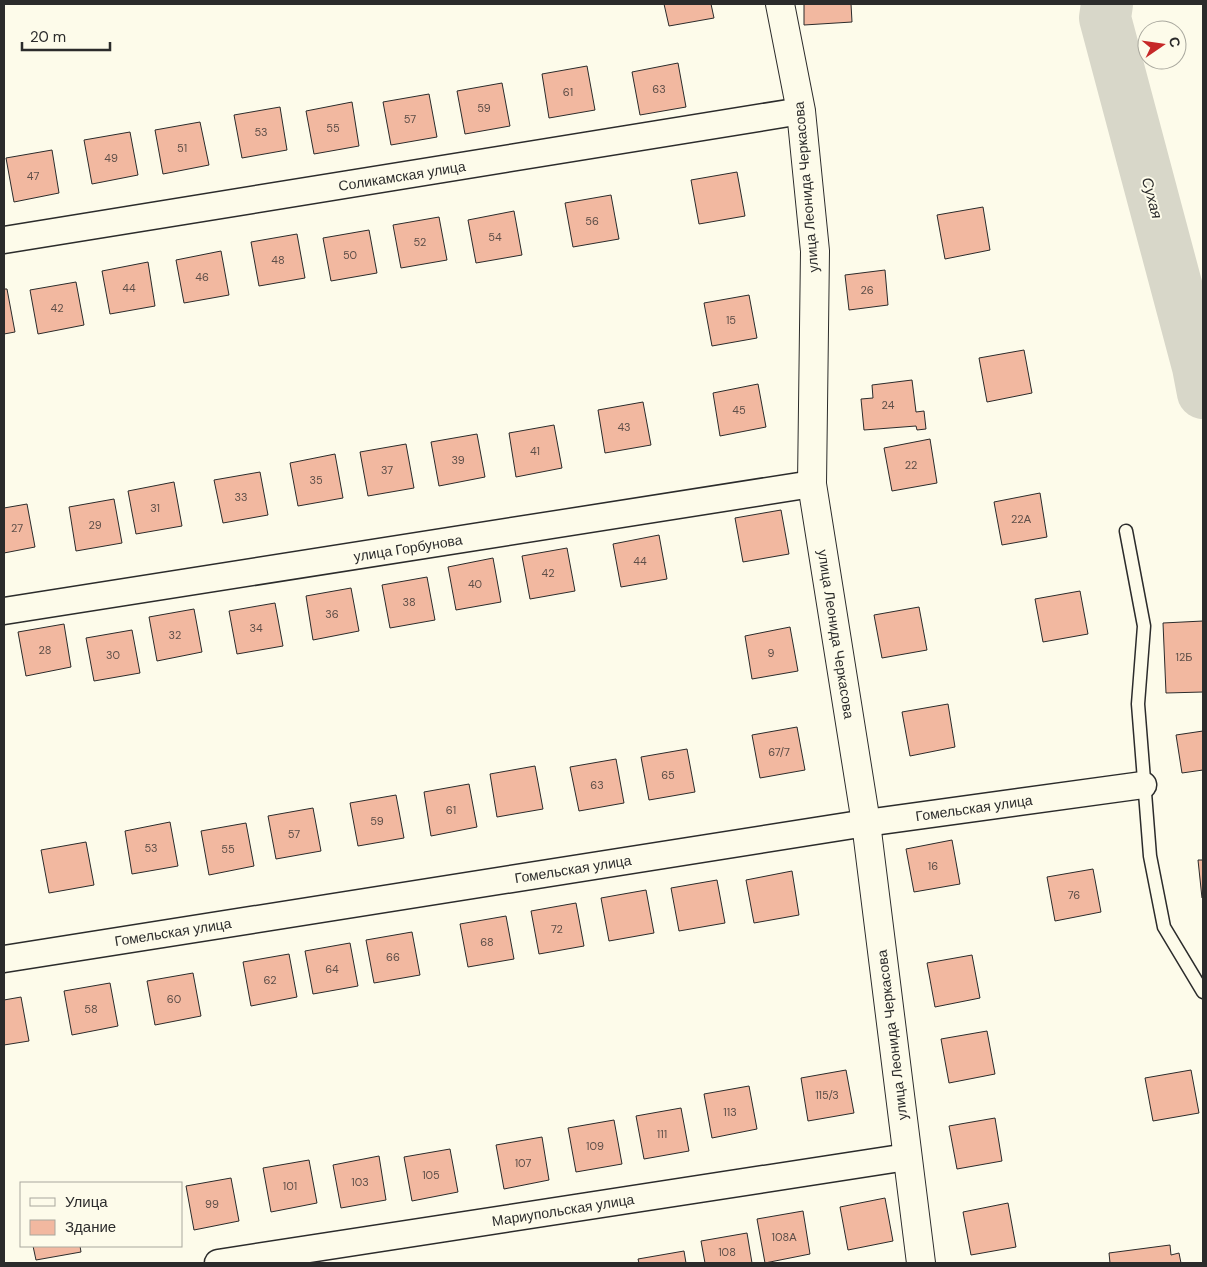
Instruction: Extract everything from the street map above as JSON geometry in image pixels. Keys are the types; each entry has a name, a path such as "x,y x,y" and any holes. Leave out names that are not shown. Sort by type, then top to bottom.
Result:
{"street":[{"name":"улица Леонида Черкасова","path":"780,4 801,111 815,251 812,484 866,823 921,1263"},
{"name":"Соликамская улица","path":"4,240 801,111"},
{"name":"улица Горбунова","path":"4,611 812,484"},
{"name":"Гомельская улица","path":"4,959 866,823 1143,785"},
{"name":"Мариупольская улица","path":"218,1263 907,1156"}],"lane":[{"path":"1126,531 1144,626 1138,704 1150,856 1164,927 1203,992"}],"building":[{"path":"664,4 711,4 714,18 669,26"},
{"path":"804,4 851,4 852,22 804,25"},
{"path":"678,63 686,107 640,115 632,72"},
{"path":"587,66 595,110 549,118 542,74"},
{"path":"502,83 510,126 465,134 457,91"},
{"path":"429,94 437,137 391,145 383,102"},
{"path":"352,102 359,146 314,154 306,111"},
{"path":"280,107 287,150 242,158 234,115"},
{"path":"200,122 209,165 163,174 155,130"},
{"path":"130,132 138,175 92,184 84,140"},
{"path":"52,150 59,193 14,202 6,158"},
{"path":"737,172 745,216 699,224 691,180"},
{"path":"611,195 619,239 573,247 565,203"},
{"path":"983,207 990,250 945,259 937,215"},
{"path":"514,211 522,255 476,263 468,220"},
{"path":"439,217 447,260 401,268 393,225"},
{"path":"369,230 377,273 331,281 323,238"},
{"path":"297,234 305,278 259,286 251,242"},
{"path":"221,251 229,295 184,303 176,260"},
{"path":"148,262 155,306 110,314 102,271"},
{"path":"885,270 888,305 849,310 845,275"},
{"path":"76,282 84,325 38,334 30,290"},
{"path":"4,289 7,289 15,332 4,334"},
{"path":"749,295 757,338 712,346 704,303"},
{"path":"1024,350 1032,393 987,402 979,358"},
{"path":"912,380 916,412 924,411 926,429 917,430 916,426 864,430 861,399 873,398 872,385"},
{"path":"758,384 766,427 720,436 713,393"},
{"path":"643,402 651,445 605,453 598,410"},
{"path":"554,425 562,468 516,477 509,433"},
{"path":"477,434 485,477 439,486 431,442"},
{"path":"930,439 937,483 892,491 884,448"},
{"path":"406,444 414,488 368,496 360,452"},
{"path":"335,454 343,498 298,506 290,463"},
{"path":"260,472 268,515 223,523 214,480"},
{"path":"174,482 182,526 136,534 128,491"},
{"path":"1040,493 1047,537 1002,545 994,502"},
{"path":"114,499 122,543 76,551 69,507"},
{"path":"27,504 35,547 4,553 4,508"},
{"path":"781,510 789,554 743,562 735,518"},
{"path":"659,535 667,579 621,587 613,544"},
{"path":"567,548 575,591 530,599 522,556"},
{"path":"493,558 501,602 456,610 448,567"},
{"path":"427,577 435,620 390,628 382,585"},
{"path":"351,588 359,631 313,640 306,596"},
{"path":"1080,591 1088,634 1043,642 1035,599"},
{"path":"275,603 283,646 237,654 229,611"},
{"path":"919,607 927,650 882,658 874,615"},
{"path":"194,609 202,652 157,661 149,617"},
{"path":"1203,621 1203,692 1166,693 1163,623"},
{"path":"64,624 71,667 26,676 18,632"},
{"path":"790,627 798,671 752,679 745,636"},
{"path":"132,630 140,673 94,681 86,638"},
{"path":"948,704 955,747 910,756 902,712"},
{"path":"797,727 805,770 760,778 752,735"},
{"path":"1203,731 1203,770 1182,773 1176,735"},
{"path":"687,749 695,792 649,800 641,757"},
{"path":"616,759 624,803 579,811 570,767"},
{"path":"535,766 543,809 497,817 490,774"},
{"path":"469,784 477,827 431,836 424,792"},
{"path":"396,795 404,838 358,846 350,803"},
{"path":"313,808 321,851 276,859 268,816"},
{"path":"170,822 178,866 132,874 125,831"},
{"path":"246,823 254,866 209,875 201,831"},
{"path":"952,840 960,884 914,892 906,849"},
{"path":"86,842 94,885 49,893 41,850"},
{"path":"1198,860 1203,860 1203,898 1202,898"},
{"path":"1093,869 1101,912 1055,921 1047,877"},
{"path":"792,871 799,915 754,923 746,880"},
{"path":"717,880 725,923 679,931 671,888"},
{"path":"646,890 654,933 609,941 601,898"},
{"path":"576,903 584,946 539,954 531,911"},
{"path":"506,916 514,959 468,967 460,924"},
{"path":"412,932 420,975 374,983 366,940"},
{"path":"350,943 358,986 313,994 305,951"},
{"path":"289,954 297,997 251,1006 243,962"},
{"path":"972,955 980,998 935,1007 927,963"},
{"path":"193,973 201,1016 155,1025 147,981"},
{"path":"110,983 118,1026 72,1035 64,991"},
{"path":"21,997 29,1041 4,1045 4,1000"},
{"path":"987,1031 995,1074 949,1083 941,1039"},
{"path":"846,1070 854,1113 808,1121 801,1078"},
{"path":"1191,1070 1199,1113 1153,1121 1145,1078"},
{"path":"749,1086 757,1129 712,1138 704,1094"},
{"path":"681,1108 689,1151 644,1159 636,1116"},
{"path":"995,1118 1002,1161 957,1169 949,1126"},
{"path":"614,1120 622,1164 576,1172 568,1128"},
{"path":"542,1137 549,1180 504,1189 496,1145"},
{"path":"450,1149 458,1192 412,1201 404,1157"},
{"path":"379,1156 386,1200 341,1208 333,1165"},
{"path":"309,1160 317,1203 271,1212 263,1168"},
{"path":"231,1178 239,1221 194,1230 186,1186"},
{"path":"885,1198 893,1241 848,1250 840,1207"},
{"path":"1008,1203 1016,1247 971,1255 963,1212"},
{"path":"803,1211 810,1254 765,1263 757,1219"},
{"path":"747,1233 752,1263 705,1263 701,1241"},
{"path":"1170,1245 1171,1255 1179,1253 1181,1263 1110,1263 1109,1253"},
{"path":"33,1247 80,1247 81,1252 36,1260"},
{"path":"684,1251 686,1263 639,1263 638,1259"}],"waterway":[{"name":"Сухая","path":"1107,4 1105,18 1198,367 1203,393"}]}
